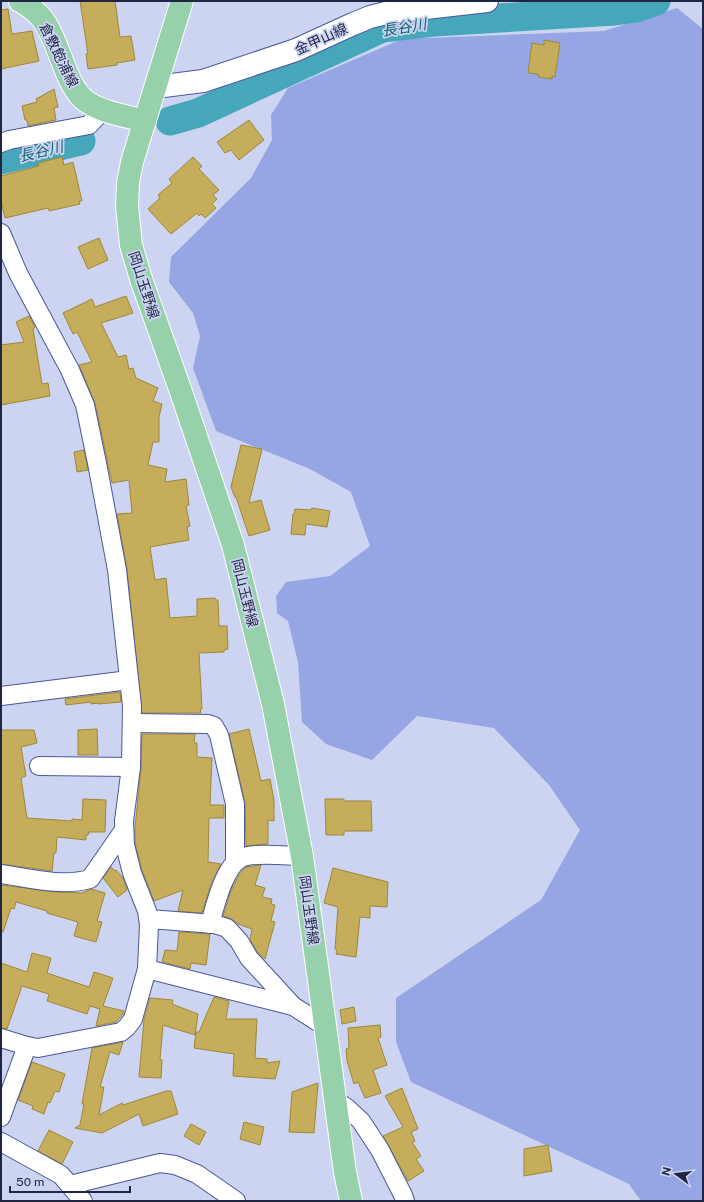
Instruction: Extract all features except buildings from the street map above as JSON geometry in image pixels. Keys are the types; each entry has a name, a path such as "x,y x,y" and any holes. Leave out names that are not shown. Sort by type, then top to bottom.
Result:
{"main road":[{"name":"倉敷飽浦線","path":"20,1 40,17 46,26 56,44 71,80 78,93 86,102 103,110 145,121"},
{"name":"岡山玉野線","path":"182,1 132,162 128,183 127,206 131,245 141,279 233,545 273,704 302,856 345,1172 351,1201"},
{"name":"金甲山線","path":"156,86 203,81 296,50 390,7 487,1"}],"street":[{"path":"1,143 9,140 89,125 103,110"},
{"path":"1,233 18,273 70,370 85,405 117,570 132,706 131,767 124,821 125,844 132,873 149,919 147,969 133,1019 121,1032 38,1048 1,1038"},
{"path":"1,696 129,680"},
{"path":"132,723 208,724 214,726 220,735 235,804 235,863"},
{"path":"39,766 131,767"},
{"path":"1,874 54,881 79,882 90,879 124,830"},
{"path":"210,924 220,889 231,868 241,858 260,855 302,856"},
{"path":"149,919 210,924 228,928 239,941 249,958 293,1006 326,1028"},
{"path":"147,969 293,1006"},
{"path":"1,1117 27,1046"},
{"path":"335,1100 361,1120 380,1150 405,1201"},
{"path":"1,1142 61,1174 83,1201"},
{"path":"70,1185 160,1163 175,1165 197,1174 236,1201"}],"shaded area":[{"path":"677,8 703,29 703,1201 641,1201 629,1184 411,1082 396,1042 396,998 541,900 580,830 549,785 494,728 417,716 372,760 326,744 302,722 298,662 288,621 277,613 276,596 286,582 330,576 370,546 351,492 310,469 216,431 193,368 200,336 193,313 169,282 171,257 251,178 272,140 271,115 288,88 402,39 604,31"}],"waterway":[{"name":"長谷川","path":"170,121 198,113 382,28 434,22 615,11 636,8 656,1"},
{"name":"長谷川","path":"1,160 81,141"}]}
